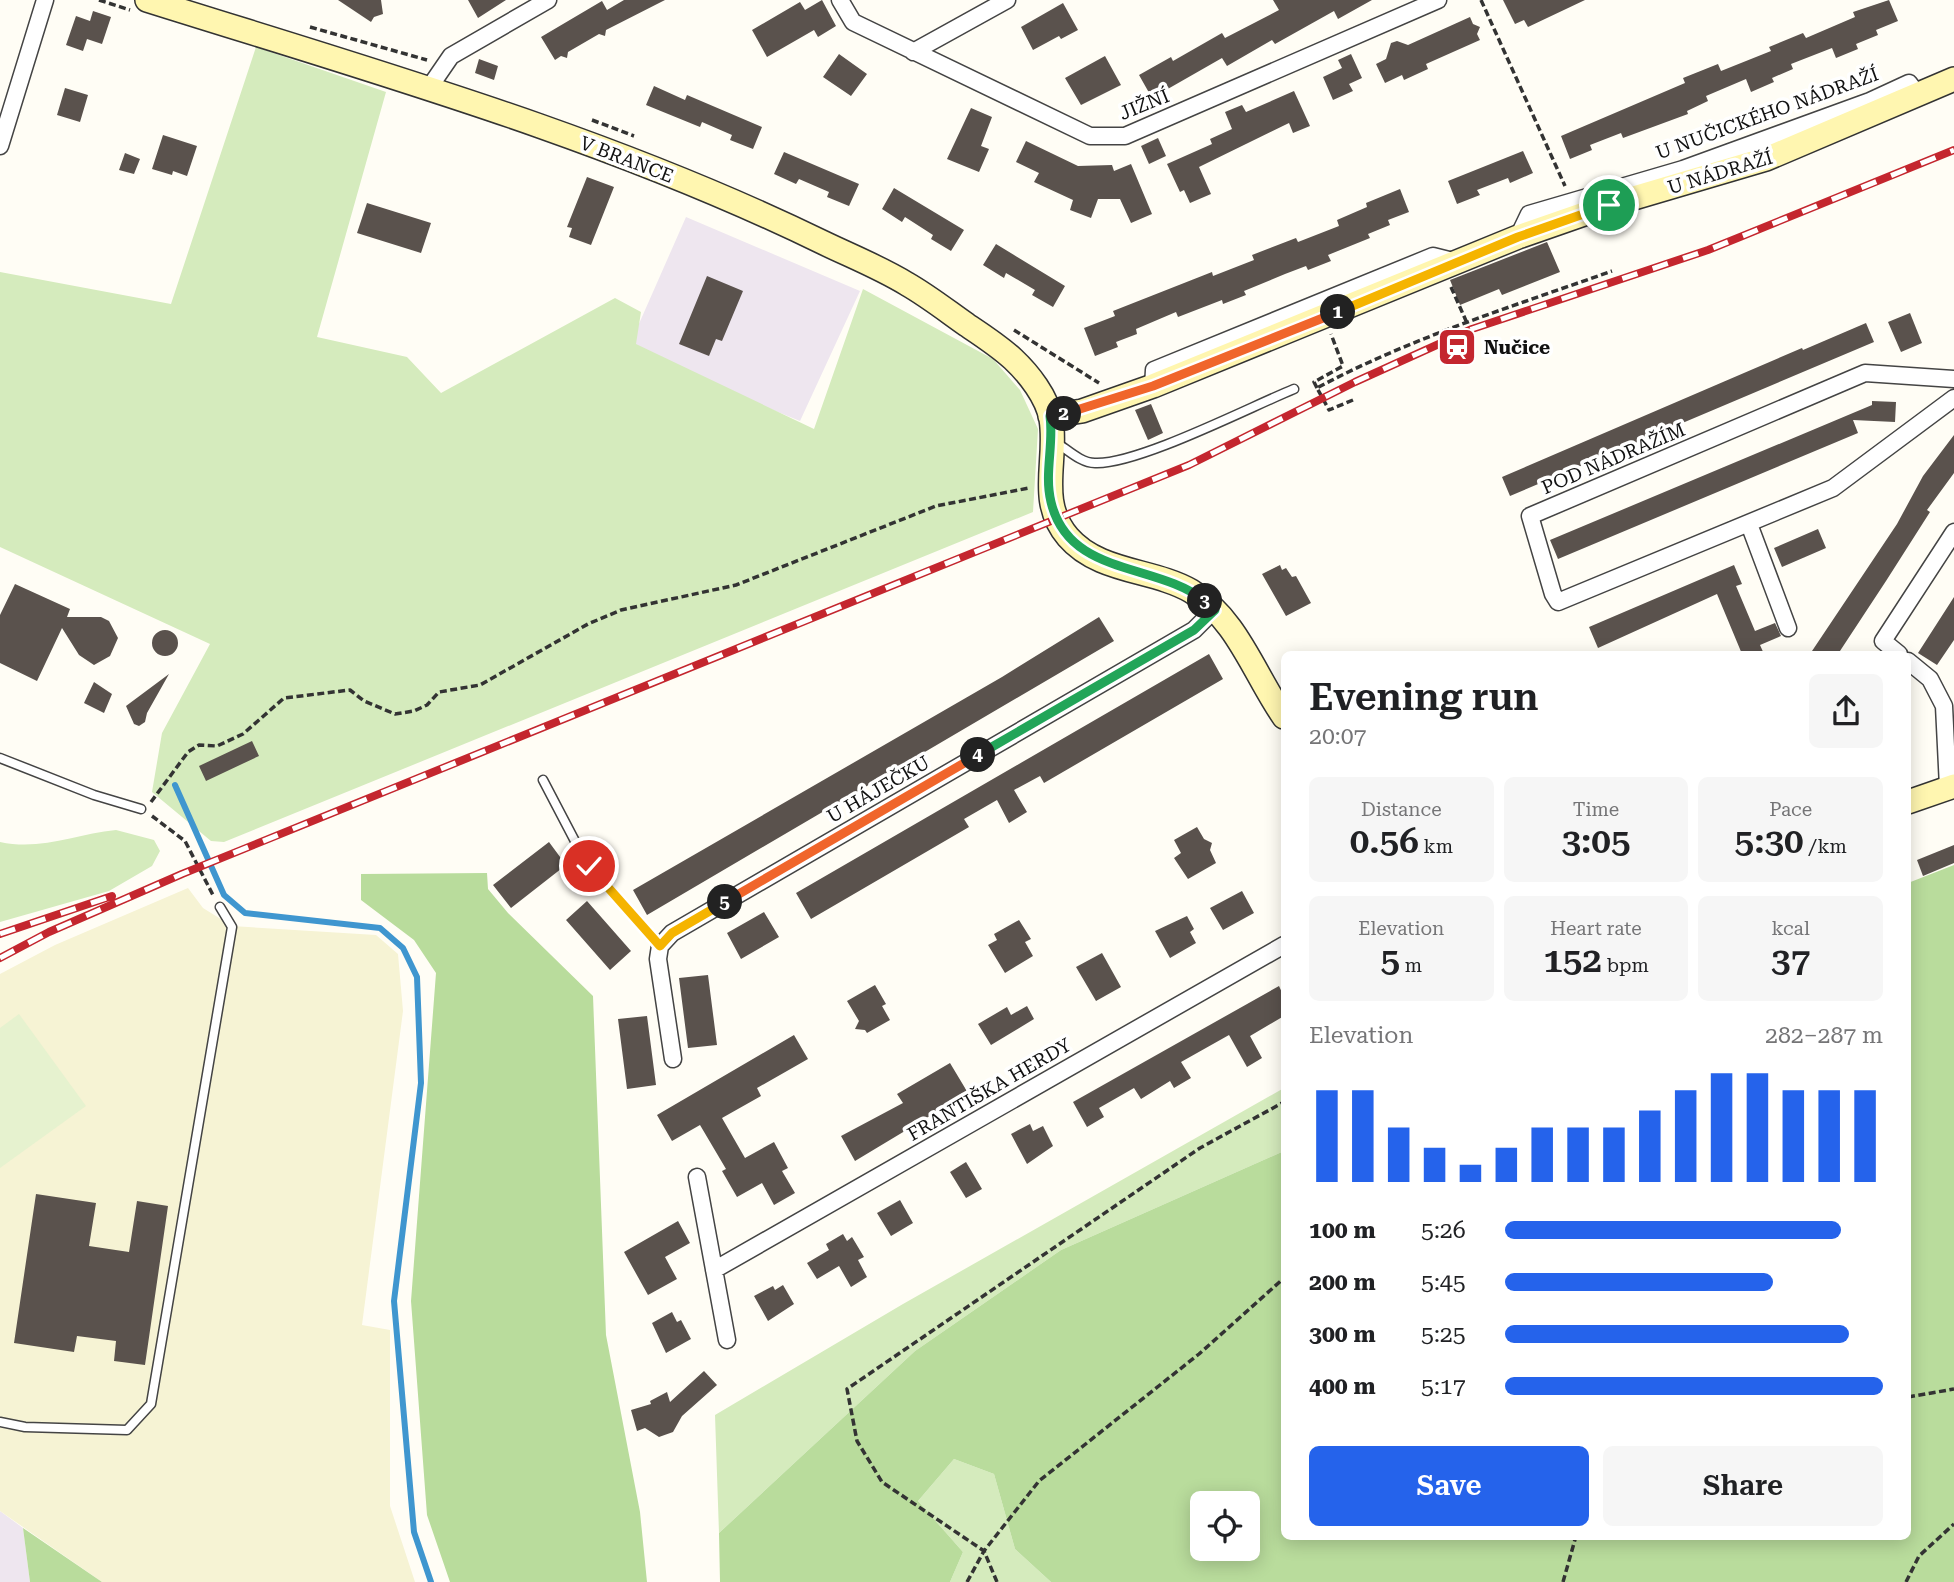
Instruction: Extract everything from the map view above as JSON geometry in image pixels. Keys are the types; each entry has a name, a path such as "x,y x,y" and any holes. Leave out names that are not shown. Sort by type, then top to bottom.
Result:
{"main road":[{"name":"V BRANCE","path":"147,0 190,6 435,78 501,111 677,178 776,220 906,283 1013,359 1040,393 1050,416"},
{"name":"U NÁDRAŽÍ","path":"1050,416 1082,411 1153,386 1452,270 1518,237 1609,205 1766,159 1954,79"},
{"path":"1050,416 1049,484 1056,518 1078,547 1119,567 1188,589 1215,610 1229,626 1281,712"},
{"path":"1911,801 1951,787"}],"street":[{"path":"0,146 45,0"},
{"path":"435,78 451,56 548,0"},
{"name":"JIŽNÍ","path":"840,0 853,22 1090,136 1125,136 1438,0"},
{"path":"913,52 1007,0"},
{"name":"U NUČICKÉHO NÁDRAŽÍ","path":"1518,237 1529,214 1683,169 1870,101 1909,83 1918,95"},
{"path":"1153,386 1154,370 1433,256 1452,270"},
{"name":"POD NÁDRAŽÍM","path":"1954,379 1865,373 1530,516 1558,602 1833,488 1954,398"},
{"path":"1749,524 1788,628"},
{"path":"1895,651 1883,641 1954,532"},
{"name":"U HÁJEČKU","path":"660,946 672,933 1194,630 1215,610"},
{"path":"1911,663 1930,679 1944,706 1951,787"},
{"path":"660,946 658,958 673,1059"},
{"name":"FRANTIŠKA HERDY","path":"714,1270 1281,947"},
{"path":"698,1177 727,1340"}],"lane":[{"path":"1051,440 1087,462 1098,464 1147,451 1294,389"},
{"path":"0,758 94,795 141,808"},
{"path":"543,780 589,866 660,946"},
{"path":"0,1422 25,1427 127,1430 152,1404 232,927 220,907"}],"path":[{"path":"1481,0 1571,200"},
{"path":"308,26 429,60 435,78"},
{"path":"1452,270 1467,323"},
{"path":"1317,388 1346,373 1467,323 1612,271"},
{"path":"1325,318 1343,366 1314,382 1329,410 1353,400"},
{"path":"151,802 188,752 199,746 217,746 243,734 284,698 349,690 364,701 395,714 414,711 439,692 480,685 588,624 621,610 736,585 936,506 1049,484"},
{"path":"141,808 185,841 220,907"},
{"path":"997,1582 984,1551 882,1482 857,1441 847,1389 1200,1148 1281,1104"},
{"path":"968,1582 984,1551 1039,1481 1199,1353 1281,1281"},
{"path":"1911,1396 1954,1389"},
{"path":"1906,1582 1919,1556 1954,1524"},
{"path":"1563,1582 1575,1540"}],"shaded area":[{"path":"686,217 860,291 800,421 627,351"},
{"path":"188,888 203,908 232,926 376,935 398,954 403,1011 362,1325 390,1330 390,1506 415,1582 102,1582 0,1511 0,974 55,945"},
{"path":"0,1511 23,1528 30,1582 0,1582"}],"green space":[{"path":"256,47 386,92 317,337 407,357 441,393 615,298 641,312 636,344 814,429 863,289 993,359 1020,390 1038,429 1033,512 224,842 211,841 152,792 162,733 210,644 0,547 0,272 171,304"},
{"path":"116,830 154,840 160,851 152,866 109,891 0,922 0,842 44,843"},
{"path":"1954,865 1954,1582 1051,1582 1015,1549 994,1474 954,1459 918,1501 963,1552 950,1582 720,1582 719,1533 915,1351 1061,1250 1281,1152 1281,1540 1911,1540 1911,882"},
{"path":"487,873 488,889 508,913 593,996 606,1335 640,1512 647,1582 450,1582 427,1515 411,1301 436,973 414,940 361,900 361,874"},
{"path":"19,1014 86,1106 0,1168 0,1028"},
{"path":"1281,1090 1281,1152 1061,1250 915,1351 719,1533 715,1415 903,1304"},
{"path":"954,1459 994,1474 1015,1549 1051,1582 950,1582 963,1552 918,1501"},
{"path":"23,1528 102,1582 30,1582"}],"building":[{"path":"338,0 381,0 383,14 374,17 371,22"},
{"path":"468,0 506,0 478,18"},
{"path":"624,0 665,0 606,30 605,36 599,34 568,52 567,58 561,56 555,60 541,37 602,1 607,10"},
{"path":"822,0 836,26 818,37 814,30 767,57 752,30 800,2 805,10"},
{"path":"1273,0 1372,0 1338,19 1334,11 1275,44 1272,40 1227,66 1222,58 1152,98 1139,75 1171,57 1173,61 1222,33 1225,38 1279,10"},
{"path":"1503,0 1585,0 1528,27 1524,20 1515,24"},
{"path":"1889,0 1898,21 1876,30 1878,35 1856,44 1858,49 1836,58 1832,48 1791,64 1793,69 1772,78 1774,82 1751,92 1746,79 1706,96 1708,101 1687,111 1688,114 1623,138 1621,133 1590,145 1592,150 1570,159 1561,136 1685,83 1683,78 1718,64 1721,71 1771,51 1769,47 1803,33 1806,38 1855,17 1853,12"},
{"path":"1063,3 1078,30 1061,39 1059,36 1033,50 1021,27"},
{"path":"93,11 111,17 102,44 87,39 83,51 66,45 76,16 90,21"},
{"path":"1470,17 1473,24 1480,27 1477,34 1480,40 1426,64 1428,69 1404,80 1402,75 1385,83 1376,64 1386,59 1391,43 1397,41 1408,45"},
{"path":"839,54 867,74 851,96 823,77"},
{"path":"1351,54 1362,78 1349,84 1353,91 1333,100 1323,77 1342,68 1338,60"},
{"path":"1105,56 1121,85 1081,105 1065,78"},
{"path":"479,59 498,66 494,80 475,73"},
{"path":"654,86 685,100 687,95 762,127 753,149 730,140 732,135 702,122 700,127 646,105"},
{"path":"65,88 88,95 80,122 57,115"},
{"path":"1294,91 1310,126 1293,133 1289,123 1199,167 1211,194 1190,203 1184,190 1180,192 1167,164 1212,144 1210,139 1232,129 1225,112 1242,105 1246,112"},
{"path":"971,108 992,117 981,146 989,149 979,172 947,159"},
{"path":"163,135 197,146 187,176 173,171 172,175 152,169"},
{"path":"1158,138 1166,156 1149,164 1141,146"},
{"path":"1026,141 1078,166 1112,165 1114,171 1131,164 1152,214 1131,223 1120,199 1098,199 1091,218 1070,210 1073,200 1034,182 1039,173 1016,162"},
{"path":"1523,151 1533,173 1510,183 1508,178 1477,190 1480,195 1457,204 1448,181"},
{"path":"784,152 859,184 849,206 827,197 829,192 799,179 796,184 774,174"},
{"path":"125,153 140,159 134,174 119,170"},
{"path":"587,177 614,187 591,245 569,237 572,228 567,227"},
{"path":"894,188 964,230 951,251 931,239 933,235 905,217 902,222 882,209"},
{"path":"1400,189 1409,212 1388,220 1390,225 1368,234 1370,238 1328,255 1331,261 1308,270 1306,266 1285,274 1244,291 1246,295 1223,304 1222,300 1178,317 1176,312 1136,329 1137,334 1116,342 1118,347 1095,356 1084,328 1115,316 1113,311 1212,272 1213,276 1254,260 1252,255 1296,238 1298,242 1339,226 1337,220 1367,207 1366,203"},
{"path":"367,203 431,223 421,253 357,233"},
{"name":"Nučice","path":"1547,242 1560,272 1502,295 1499,289 1460,305 1450,280"},
{"path":"996,244 1065,286 1053,307 1032,295 1035,290 1006,273 1004,278 983,265"},
{"path":"707,276 743,291 722,341 716,339 709,356 679,344"},
{"path":"1910,313 1922,343 1901,352 1888,322"},
{"path":"1866,323 1874,342 1510,496 1502,477"},
{"path":"1872,401 1896,402 1895,422 1853,420 1858,433 1558,559 1550,540 1872,405"},
{"path":"1151,404 1163,433 1148,440 1135,410"},
{"path":"1954,435 1954,473 1927,510 1930,512 1886,581 1840,651 1812,651 1897,524 1923,476"},
{"path":"1818,529 1826,548 1782,567 1774,548"},
{"path":"1280,565 1282,570 1286,568 1292,577 1296,576 1311,603 1286,616 1262,574"},
{"path":"1734,565 1742,584 1736,586 1755,631 1775,623 1781,636 1760,645 1763,651 1741,651 1717,594 1598,648 1589,627"},
{"path":"15,584 70,609 67,617 101,617 109,621 118,638 110,656 94,665 79,655 62,628 37,681 0,663 0,615"},
{"path":"1954,597 1954,640 1937,665 1918,653"},
{"path":"1099,617 1114,641 647,915 633,890 1002,677"},
{"path":"165,630 174,634 178,643 174,652 165,656 156,652 152,643 156,634"},
{"path":"1209,654 1223,679 1044,783 1040,776 1014,790 1027,812 1009,823 997,800 964,819 969,827 811,919 796,893"},
{"path":"169,674 147,713 145,722 139,726 134,724 126,706"},
{"path":"94,682 112,694 104,713 84,703"},
{"path":"252,741 259,756 206,781 199,766"},
{"path":"1197,827 1204,839 1212,843 1210,850 1216,863 1188,879 1174,858 1181,853 1174,840"},
{"path":"549,842 566,865 511,908 493,885"},
{"path":"1954,845 1954,863 1923,876 1917,860"},
{"path":"1242,891 1254,913 1223,930 1210,908"},
{"path":"587,901 631,951 610,970 566,920"},
{"path":"764,912 779,937 741,959 727,933"},
{"path":"1187,916 1194,929 1190,932 1196,943 1170,958 1155,931"},
{"path":"1019,920 1031,939 1025,942 1033,956 1005,973 988,945 997,940 994,934"},
{"path":"1102,953 1121,987 1096,1001 1076,967"},
{"path":"708,975 717,1045 688,1048 679,978"},
{"path":"875,985 886,1004 882,1006 890,1020 867,1033 865,1030 855,1029 859,1021 847,1001"},
{"path":"1279,986 1281,1018 1250,1036 1262,1058 1247,1067 1229,1035 1181,1062 1191,1078 1174,1088 1170,1081 1141,1099 1134,1088 1099,1108 1104,1117 1087,1127 1073,1102"},
{"path":"1027,1006 1034,1019 991,1045 978,1024 1007,1007 1011,1015"},
{"path":"647,1016 656,1085 627,1089 618,1019"},
{"path":"794,1035 808,1059 757,1088 761,1096 722,1118 745,1158 774,1142 788,1168 782,1171 795,1193 774,1205 762,1183 737,1197 722,1171 726,1169 700,1125 672,1141 657,1115"},
{"path":"950,1063 968,1093 855,1161 841,1136 903,1103 897,1094"},
{"path":"1030,1124 1033,1131 1043,1126 1053,1146 1027,1164 1011,1134"},
{"path":"966,1162 982,1189 966,1198 950,1172"},
{"path":"36,1194 96,1203 89,1246 129,1252 137,1201 168,1206 145,1365 114,1361 116,1341 77,1336 74,1352 14,1343"},
{"path":"900,1200 913,1223 891,1236 877,1213"},
{"path":"678,1221 690,1243 665,1257 677,1279 648,1295 624,1252"},
{"path":"843,1234 847,1241 852,1237 864,1257 858,1260 867,1277 851,1287 839,1266 817,1279 807,1263 829,1250 826,1244"},
{"path":"783,1285 794,1304 768,1321 754,1296 773,1286 775,1290"},
{"path":"672,1312 677,1322 681,1320 691,1339 666,1353 652,1323"},
{"path":"704,1371 717,1385 682,1416 673,1432 659,1437 645,1428 637,1431 631,1410 651,1404 650,1401 667,1392 670,1402"}],"waterway":[{"path":"175,785 224,895 245,913 380,928 403,948 417,977 421,1083 394,1301 414,1532 431,1582"}],"railway":[{"path":"0,958 49,932 182,874 1189,465 1355,382 1472,329 1708,250 1954,150"},
{"path":"0,934 112,896"}],"place":[{"name":"Nučice","path":"1457,347"}],"route":[{"path":"589,866 660,946 672,933 1194,630 1215,610 1201,598 1188,589 1119,567 1091,554 1078,547 1062,529 1050,499 1050,416 1082,411 1153,386 1518,237 1609,205"}]}
